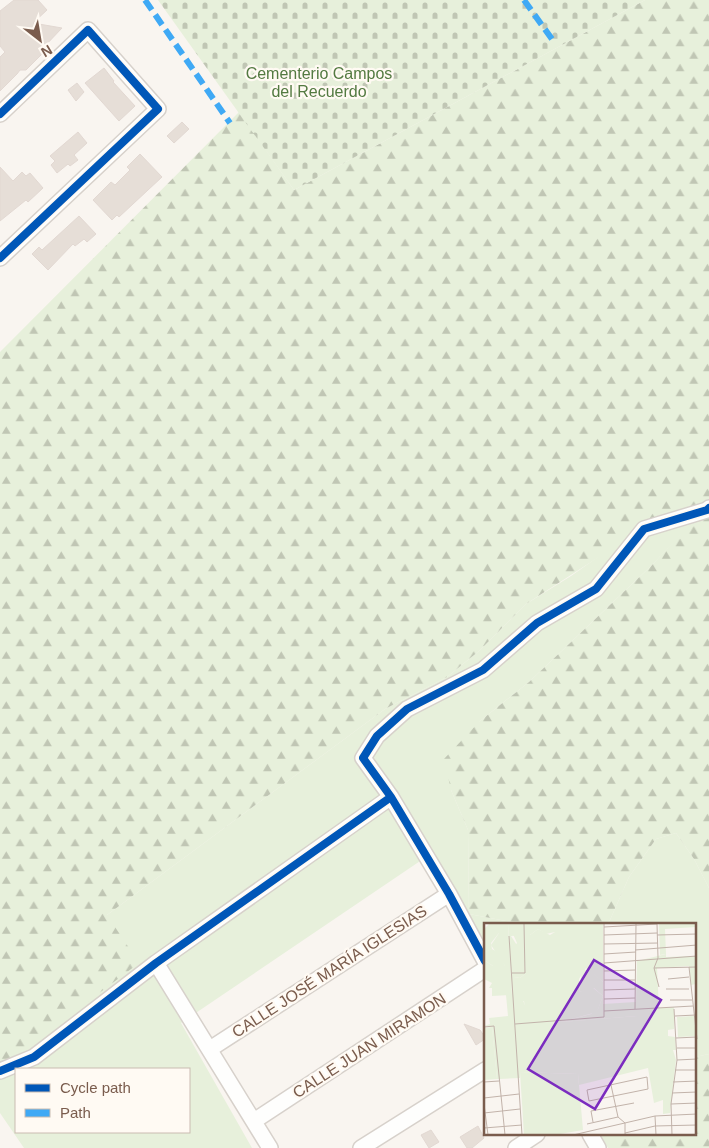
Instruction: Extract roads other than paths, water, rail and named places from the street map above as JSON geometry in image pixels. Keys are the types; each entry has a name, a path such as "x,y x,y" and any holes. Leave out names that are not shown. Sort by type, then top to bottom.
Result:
{"street":[{"path":"0,114 88,30 158,109 0,258"},
{"path":"484,959 449,894 391,797 363,758 377,736 407,709 483,670 537,623 596,589 644,529 709,508"},
{"path":"0,1071 34,1057 156,963 391,797"},
{"name":"CALLE JOSÉ MARÍA IGLESIAS","path":"210,1049 449,894"},
{"path":"156,963 270,1148"},
{"name":"CALLE JUAN MIRAMON","path":"254,1121 484,970"},
{"path":"361,1148 484,1071"},
{"path":"516,1148 534,1136"},
{"path":"591,1136 598,1148"}],"park label":[{"name":"Cementerio Campos del Recuerdo","path":"319,82"}]}
